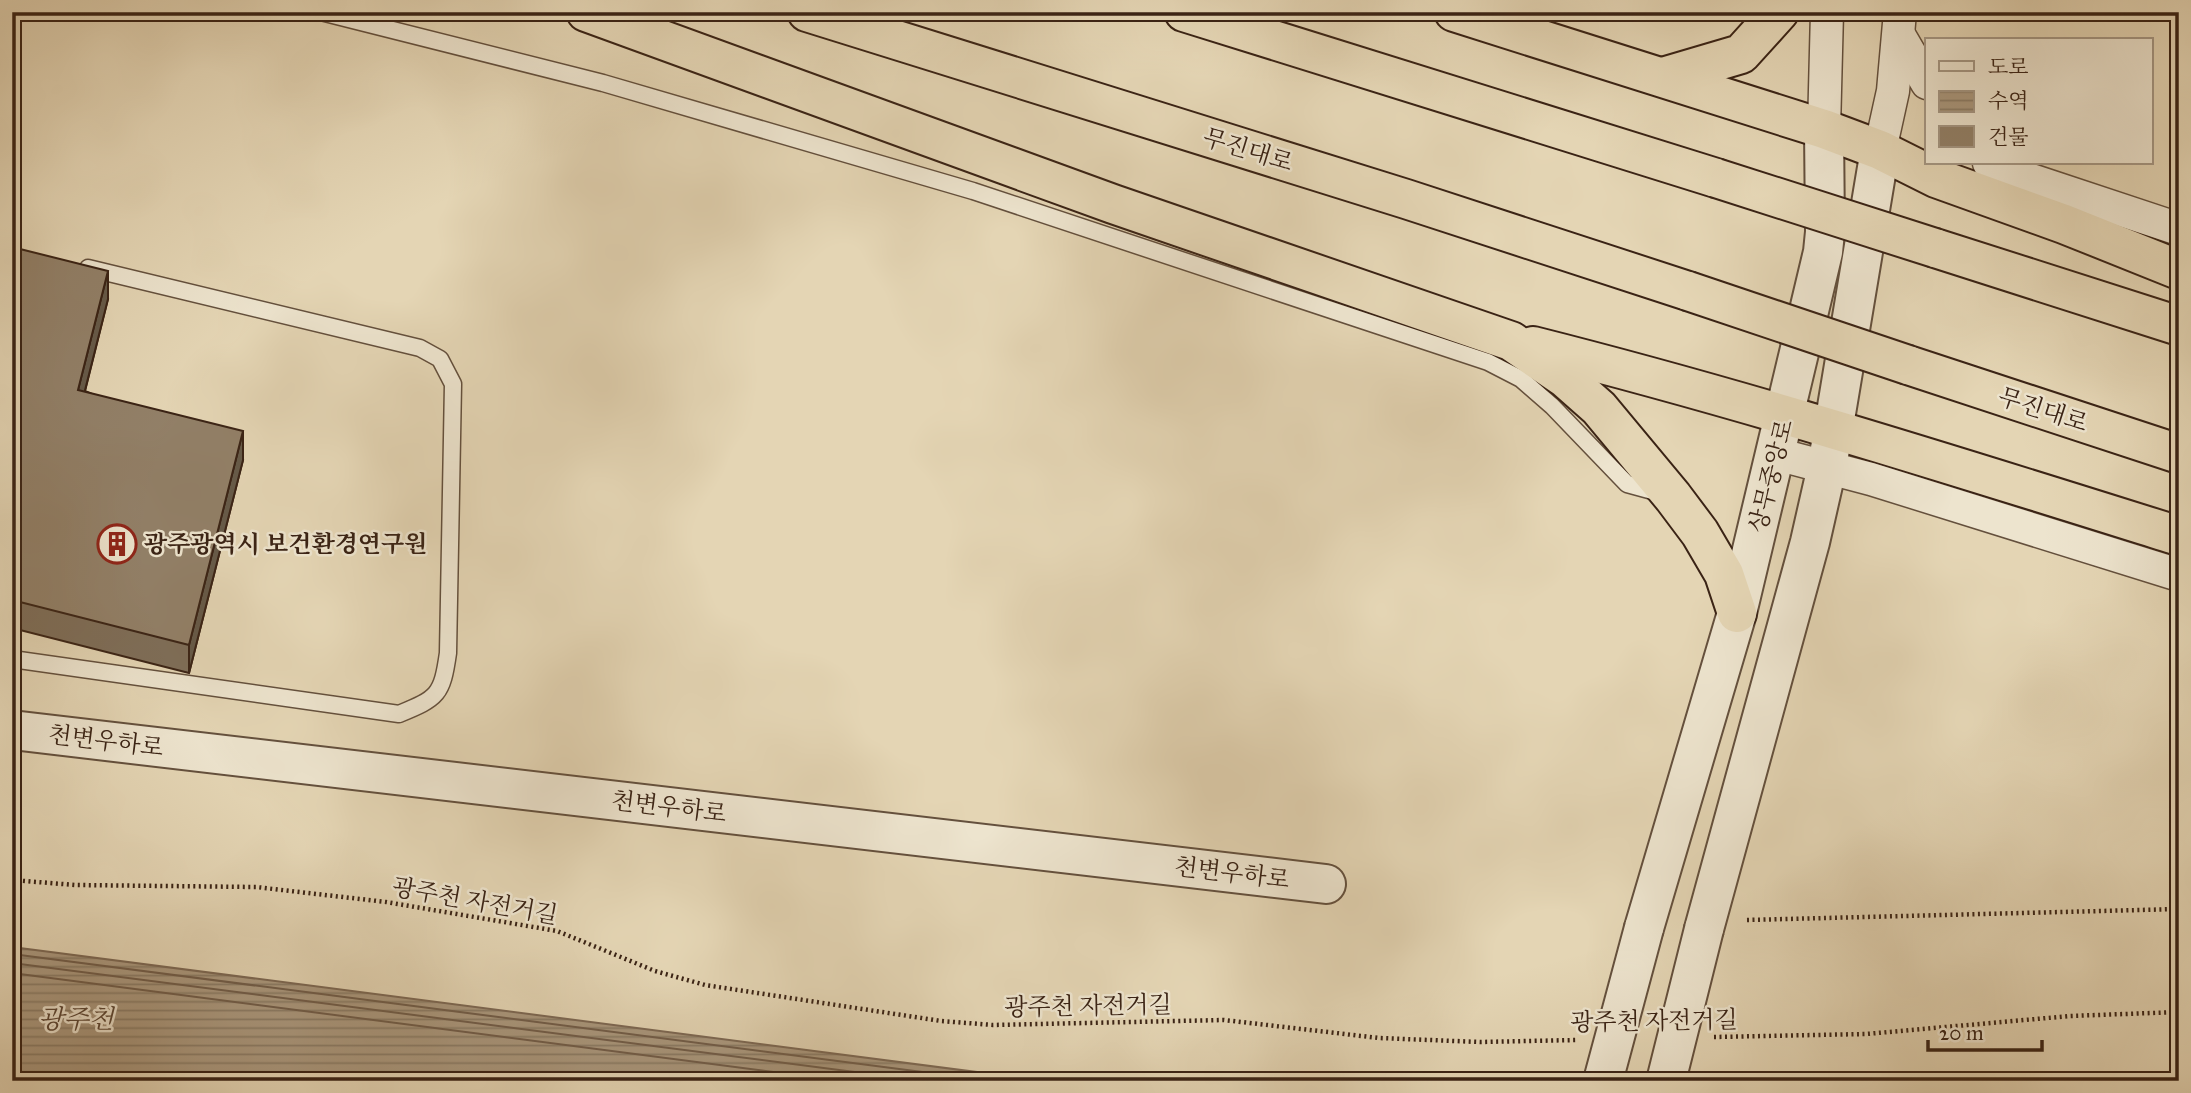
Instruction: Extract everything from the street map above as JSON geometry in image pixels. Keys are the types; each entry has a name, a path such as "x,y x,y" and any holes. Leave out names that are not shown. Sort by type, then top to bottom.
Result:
{"highway":[{"path":"586,12 1113,204 1511,341 1654,377 1875,441 2179,536"},
{"name":"무진대로","path":"807,12 1406,199 2179,454"},
{"path":"1184,12 2179,326"},
{"path":"1454,12 1824,129 1880,150 1936,178 1992,181 2179,270"},
{"path":"1663,77 1741,54 1779,12"},
{"path":"1511,341 1565,378 1599,408 1673,497 1700,533 1724,574 1737,613"}],"street":[{"name":"상무중앙로","path":"1603,1081 1644,928 1737,613 1786,417 1823,252 1827,12"},
{"name":"상무중앙로","path":"1666,1081 1704,929 1810,542 1827,467 1880,150 1893,91 1899,24"},
{"path":"1899,24 1925,79"},
{"path":"1975,164 1992,181 2016,175 2179,229"},
{"path":"1776,454 1827,467 2179,575"},
{"name":"천변우하로","path":"12,730 1326,884"}],"lane":[{"path":"321,12 603,83 973,191 1488,362 1521,379 1552,406 1627,484 1673,497"},
{"path":"1500,12 1648,65 1663,77"},
{"path":"12,659 400,715 429,702 444,682 448,653 453,384 440,359 420,348 66,263"}],"path":[{"name":"광주천 자전거길","path":"12,880 75,885 256,887 386,902 557,931 655,971 705,985 941,1021 993,1025 1224,1020 1379,1038 1480,1042 1577,1040"},
{"path":"1746,920 2179,909"},
{"name":"광주천 자전거길","path":"1701,1038 1866,1034 2070,1016 2179,1012"}],"water":[{"name":"광주천","path":"12,947 1046,1081 12,1081"}],"building":[{"name":"광주광역시 보건환경연구원","path":"12,247 108,271 78,390 243,431 189,645 12,600"}],"place":[{"name":"광주광역시 보건환경연구원","path":"117,544"}]}
